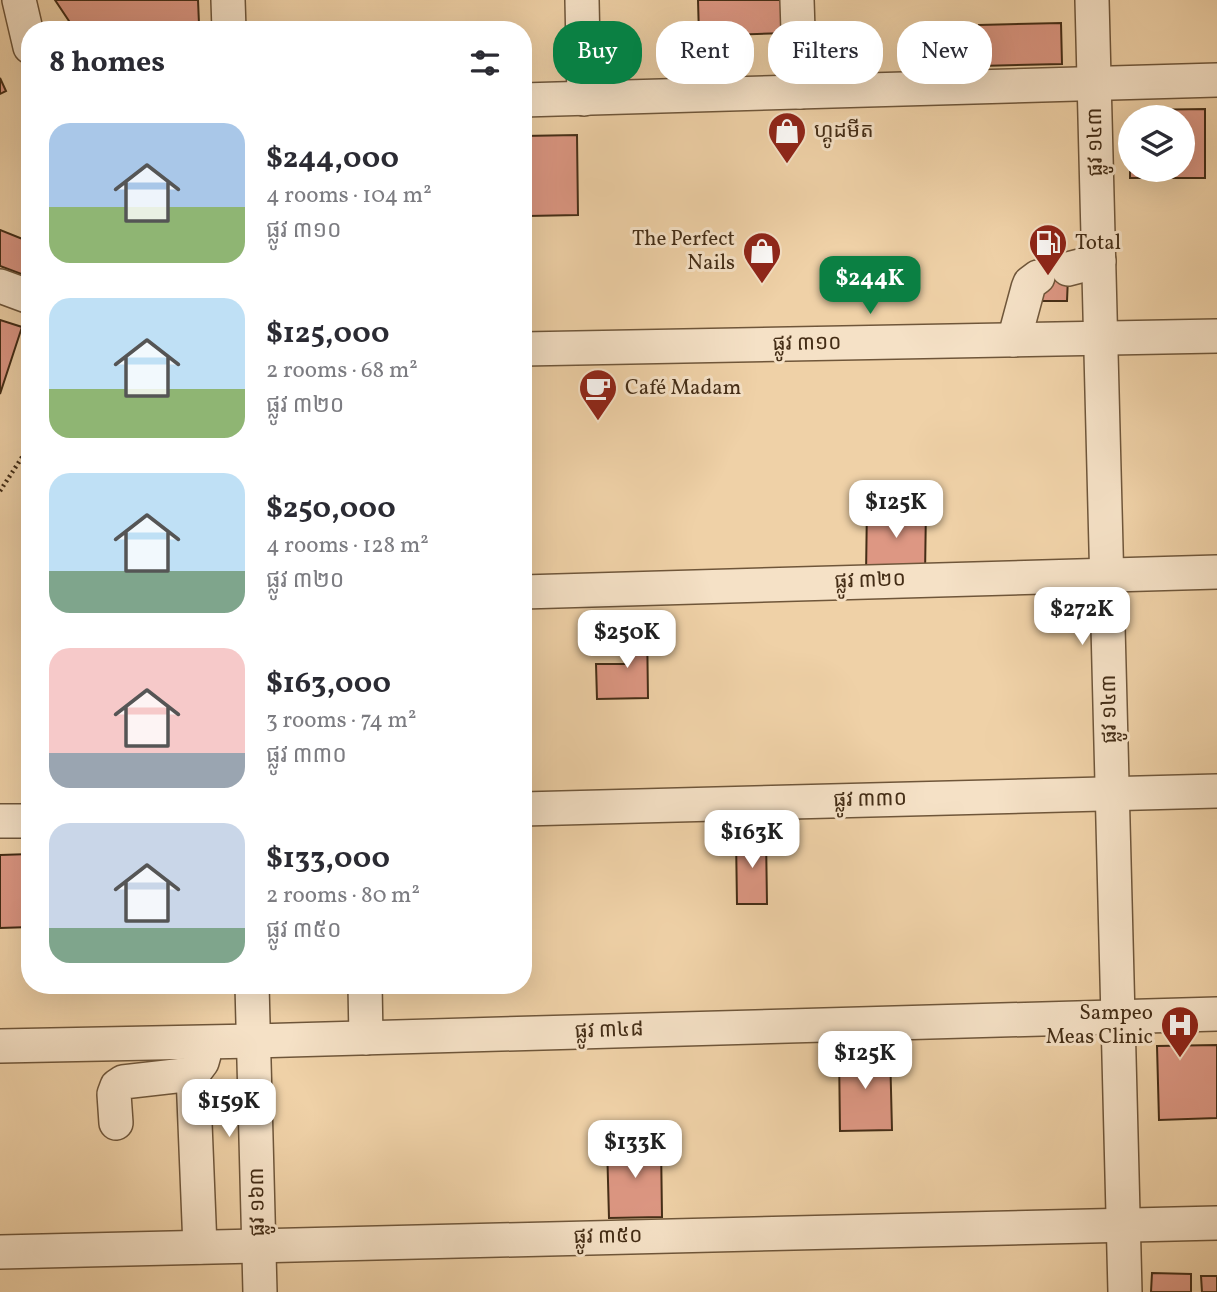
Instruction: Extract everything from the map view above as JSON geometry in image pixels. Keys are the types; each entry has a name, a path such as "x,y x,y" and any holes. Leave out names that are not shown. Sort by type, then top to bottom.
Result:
{"street":[{"path":"19,0 24,21"},
{"path":"228,0 229,21"},
{"path":"582,0 584,99"},
{"path":"797,0 800,92"},
{"name":"ផ្លូវ ១៤៣","path":"1092,0 1094,84 1068,269 1101,339 1125,1292"},
{"path":"532,100 1217,80"},
{"path":"1014,340 1030,283 1068,269"},
{"path":"0,286 21,294"},
{"name":"ផ្លូវ ៣១០","path":"532,349 1217,336"},
{"name":"ផ្លូវ ៣២០","path":"532,592 1217,572"},
{"name":"ផ្លូវ ៣៣០","path":"532,809 1217,791"},
{"path":"0,821 21,821"},
{"name":"ផ្លូវ ១៦៣","path":"253,994 260,1292"},
{"path":"365,994 366,1038"},
{"name":"ផ្លូវ ៣៤៨","path":"0,1046 1217,1014"},
{"path":"200,1247 193,1074 202,1062 206,1042"},
{"path":"116,1123 114,1094 117,1086 123,1082 193,1074"},
{"name":"ផ្លូវ ៣៥០","path":"0,1252 1217,1223"}],"path":[{"path":"0,491 21,459"}],"building":[{"path":"55,0 198,0 199,21 69,21"},
{"path":"698,0 786,0 787,21 768,21 768,34 754,34 754,21 699,21"},
{"path":"1061,23 1062,64 992,66 992,25"},
{"path":"0,78 6,91 0,94"},
{"path":"1195,109 1205,109 1205,178 1195,178"},
{"path":"577,135 578,215 532,216 532,136"},
{"path":"0,230 21,238 21,274 0,266"},
{"path":"1039,251 1069,253 1067,301 1037,301"},
{"path":"0,320 21,327 21,330 0,394"},
{"path":"867,504 926,505 925,577 866,576"},
{"path":"628,624 647,624 648,698 597,699 596,664 628,664"},
{"path":"766,836 767,904 737,904 736,837"},
{"path":"21,854 21,927 0,928 0,855"},
{"path":"1217,1045 1217,1118 1159,1120 1157,1046"},
{"path":"890,1050 892,1130 840,1131 839,1051"},
{"path":"661,1143 662,1217 609,1218 607,1144"},
{"path":"1152,1273 1191,1274 1191,1292 1151,1292"},
{"path":"1201,1276 1217,1276 1217,1292 1202,1292"}],"place":[{"name":"ហ្គូដមីត","path":"787,165"},
{"name":"Total","path":"1048,277"},
{"name":"The Perfect Nails","path":"762,285"},
{"name":"Café Madam","path":"598,422"},
{"name":"Sampeo Meas Clinic","path":"1180,1059"}]}
